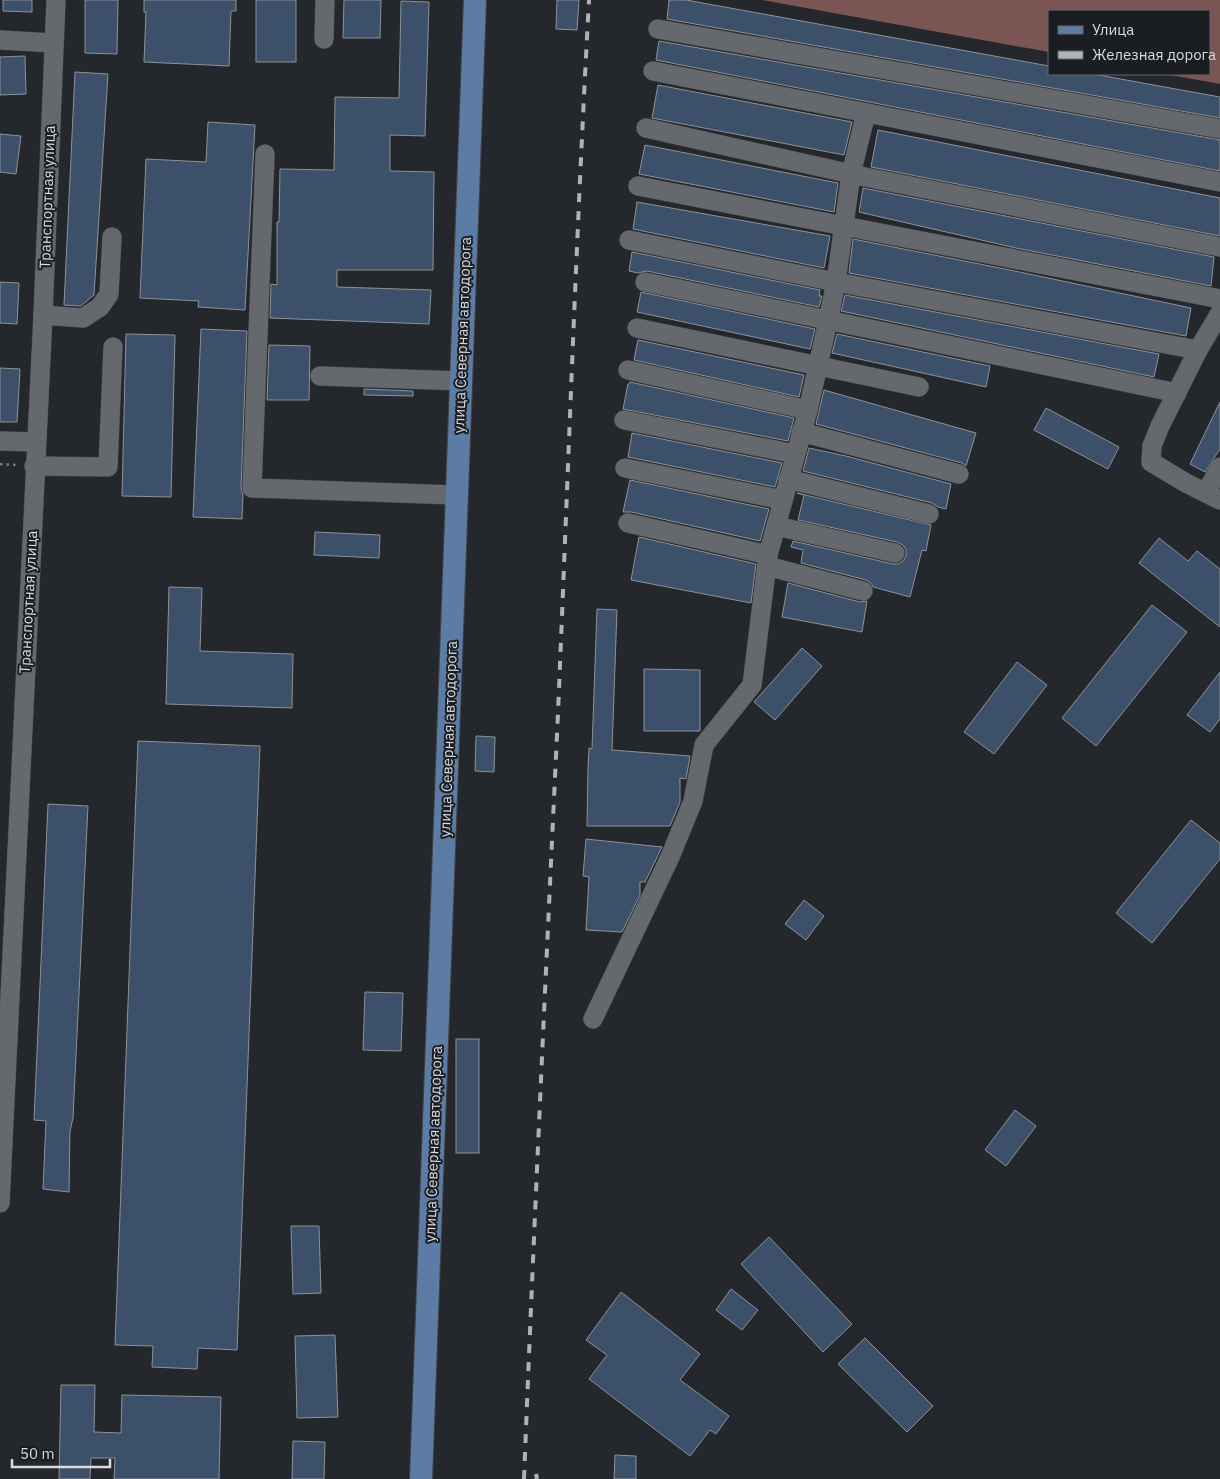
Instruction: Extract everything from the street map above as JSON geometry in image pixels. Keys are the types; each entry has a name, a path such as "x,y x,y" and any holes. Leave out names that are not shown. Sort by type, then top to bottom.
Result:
{"main road":[{"name":"улица Северная автодорога","path":"421,1479 475,0"}],"street":[{"name":"Транспортная улица","path":"0,1203 25,466 36,442 56,0"},
{"path":"324,39 325,0"},
{"path":"658,29 1220,129"},
{"path":"0,40 53,43"},
{"path":"653,71 1220,182"},
{"path":"593,1019 670,857 693,801 704,745 752,685 768,561 788,479 808,410 828,321 836,282 851,174 866,113"},
{"path":"646,128 851,174 1220,247"},
{"path":"265,154 252,488 456,495"},
{"path":"638,186 1220,300"},
{"path":"43,315 83,318 100,307 109,294 112,237"},
{"path":"628,240 836,282 1198,350"},
{"path":"645,282 1177,393"},
{"path":"1220,313 1198,350 1160,426 1152,446 1151,462 1213,497 1220,467"},
{"path":"637,328 919,388"},
{"path":"25,466 108,467 113,347"},
{"path":"628,370 808,410"},
{"path":"320,376 461,381"},
{"path":"624,420 795,454"},
{"path":"801,432 959,474"},
{"path":"0,441 36,442"},
{"path":"625,468 783,500"},
{"path":"788,479 929,514"},
{"path":"628,523 768,561 863,591"},
{"path":"776,526 895,553"}],"path":[{"path":"0,464 25,466"}],"shaded area":[{"path":"762,0 1220,0 1220,84 1170,75 1210,75 1210,10 1048,10 1048,52"}],"building":[{"path":"3,0 32,0 32,12 3,11"},
{"path":"85,0 118,0 117,54 85,53"},
{"path":"144,0 236,0 236,11 231,11 229,66 144,62 146,12 144,12"},
{"path":"256,0 296,0 296,62 256,62"},
{"path":"344,0 381,0 380,38 343,38"},
{"path":"557,0 579,0 577,30 556,29"},
{"path":"669,0 686,0 1048,66 1048,75 1099,75 1220,97 1220,118 667,19"},
{"path":"401,1 429,2 425,136 390,135 390,171 434,172 433,270 337,270 337,287 431,290 429,324 270,318 271,284 277,285 277,222 279,222 280,169 334,170 335,97 399,98"},
{"path":"659,41 1220,140 1220,171 656,60"},
{"path":"25,56 26,94 0,95 0,57"},
{"path":"75,72 108,74 94,295 81,306 64,305"},
{"path":"658,85 852,122 844,155 652,118"},
{"path":"208,122 255,125 245,310 198,307 199,301 140,298 146,159 206,162"},
{"path":"878,130 1220,198 1220,236 871,167"},
{"path":"0,134 21,136 16,174 0,172"},
{"path":"645,145 838,183 834,212 639,174"},
{"path":"863,188 1214,257 1211,286 1016,248 859,212"},
{"path":"637,202 830,236 824,268 633,229"},
{"path":"853,239 1191,308 1186,336 849,273"},
{"path":"632,252 820,290 819,296 822,296 819,307 647,271 638,273 629,271"},
{"path":"0,282 19,283 17,324 0,323"},
{"path":"641,292 815,329 810,349 637,312"},
{"path":"845,295 1159,354 1154,377 841,311"},
{"path":"201,329 247,331 241,488 243,495 242,519 193,517"},
{"path":"126,334 175,335 171,497 122,496"},
{"path":"837,334 990,366 986,387 832,353"},
{"path":"638,340 804,375 799,397 634,360"},
{"path":"269,345 310,346 309,400 267,400"},
{"path":"0,368 20,369 17,422 0,422"},
{"path":"630,382 794,418 788,441 623,409"},
{"path":"364,389 413,391 413,396 364,395"},
{"path":"824,390 976,433 966,466 962,463 816,424"},
{"path":"1220,402 1220,449 1205,472 1190,464"},
{"path":"1046,408 1119,447 1108,469 1034,430"},
{"path":"632,433 782,463 775,487 628,457"},
{"path":"809,448 951,484 946,509 932,503 803,471"},
{"path":"630,480 769,509 760,541 631,512 623,512"},
{"path":"797,493 931,525 926,551 922,550 910,597 873,587 866,580 801,563 803,550 791,547 793,541 893,564 903,561 906,556 906,550 903,545 897,542 798,520 804,495"},
{"path":"315,532 380,535 379,558 314,555"},
{"path":"639,537 756,564 751,603 631,580"},
{"path":"1159,538 1188,561 1197,551 1220,569 1220,627 1139,563"},
{"path":"788,583 860,602 867,601 862,632 782,617"},
{"path":"169,587 202,588 200,651 293,654 292,708 166,704"},
{"path":"1152,605 1187,632 1096,746 1062,718"},
{"path":"597,609 617,610 612,750 690,756 686,779 680,778 680,802 670,826 587,826 588,769 589,748 592,749"},
{"path":"802,648 822,666 775,720 754,702"},
{"path":"1017,662 1047,685 994,754 964,732"},
{"path":"644,669 700,670 700,731 644,731"},
{"path":"1220,672 1220,719 1210,732 1187,715"},
{"path":"476,736 495,737 494,772 475,771"},
{"path":"138,741 260,746 237,1350 198,1348 197,1369 152,1367 153,1346 115,1345"},
{"path":"48,804 88,806 73,1118 70,1131 69,1192 43,1189 46,1121 34,1120"},
{"path":"1191,820 1220,843 1220,859 1152,943 1116,913"},
{"path":"586,839 662,847 645,882 640,882 640,895 622,932 586,930 589,877 583,876"},
{"path":"804,900 824,916 806,940 785,924"},
{"path":"365,992 403,993 401,1051 363,1050"},
{"path":"456,1039 479,1039 479,1153 456,1153"},
{"path":"1015,1110 1036,1126 1006,1166 985,1150"},
{"path":"291,1226 319,1226 321,1293 293,1294"},
{"path":"769,1237 852,1324 823,1352 741,1264"},
{"path":"731,1289 758,1310 742,1330 716,1310"},
{"path":"621,1292 700,1354 680,1380 729,1416 716,1434 710,1430 690,1456 589,1379 607,1355 586,1340"},
{"path":"335,1335 338,1417 297,1418 295,1336"},
{"path":"865,1338 933,1406 907,1432 838,1364"},
{"path":"61,1385 95,1385 94,1432 121,1433 122,1395 221,1397 219,1479 114,1479 115,1458 91,1458 90,1479 59,1479"},
{"path":"293,1441 325,1442 324,1479 292,1479"},
{"path":"615,1455 636,1456 636,1479 614,1479"}],"railway":[{"path":"524,1479 589,0"},
{"path":"536,1474 537,1479"}]}
